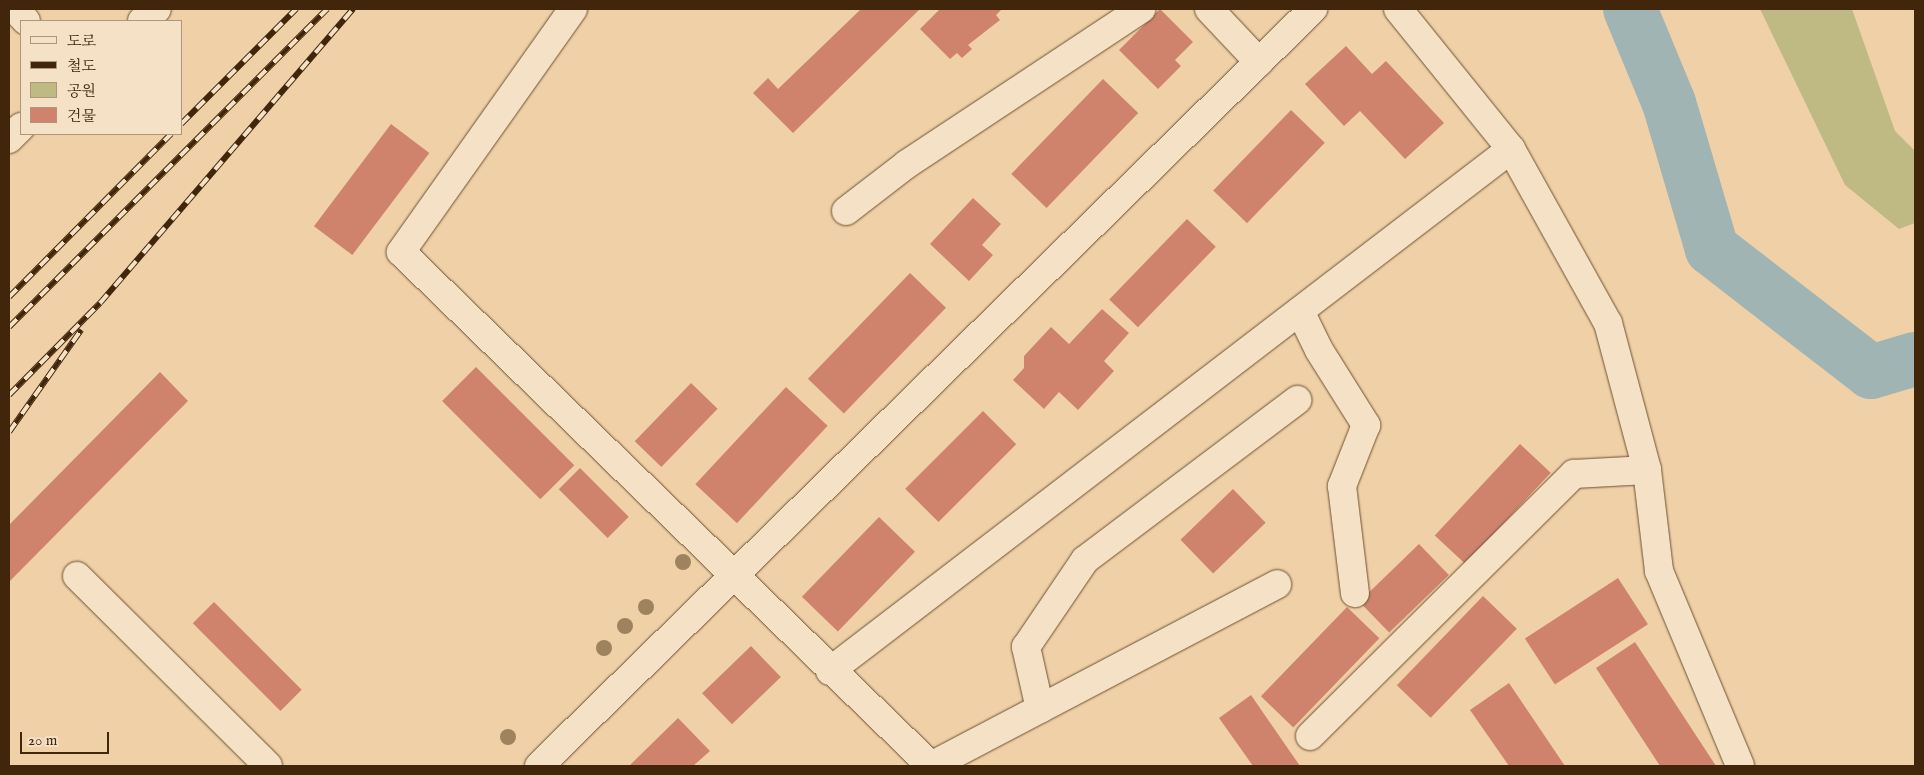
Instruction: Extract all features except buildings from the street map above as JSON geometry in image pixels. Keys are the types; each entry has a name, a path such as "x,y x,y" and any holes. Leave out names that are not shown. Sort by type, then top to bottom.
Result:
{"street":[{"path":"15,9 25,20"},
{"path":"143,20 157,9"},
{"path":"573,9 401,252 931,766 1277,584"},
{"path":"846,211 907,164 1141,9"},
{"path":"1209,9 1259,62"},
{"path":"539,766 1313,9"},
{"path":"1398,9 1511,149 1608,323 1647,470 1659,571 1740,766"},
{"path":"9,139 20,128"},
{"path":"830,670 1511,149"},
{"path":"1300,312 1319,350 1366,425 1342,486 1355,594"},
{"path":"1040,709 1026,647 1084,560 1297,400"},
{"path":"1310,736 1574,474 1647,470"},
{"path":"77,576 268,766"}],"green space":[{"path":"1760,9 1852,9 1895,131 1915,151 1915,223 1899,229 1845,185"}],"waterway":[{"path":"1630,9 1669,103 1712,249 1871,372 1915,359"}],"railway":[{"path":"182,123 296,9"},
{"path":"9,327 327,9"},
{"path":"9,395 100,303 353,9"},
{"path":"9,297 170,135"},
{"path":"9,432 81,330"}]}
